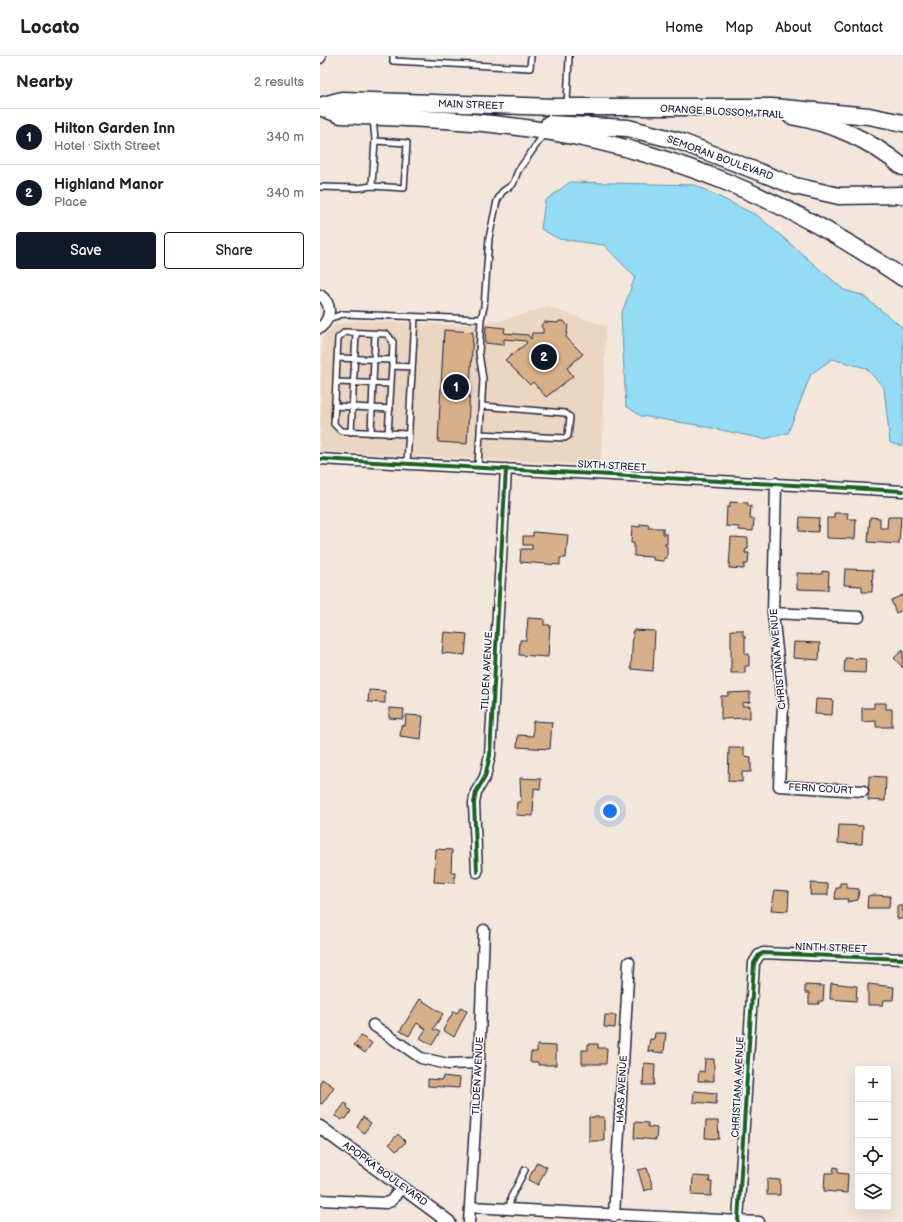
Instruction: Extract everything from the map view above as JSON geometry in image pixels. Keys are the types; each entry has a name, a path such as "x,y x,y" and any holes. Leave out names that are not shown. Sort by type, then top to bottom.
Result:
{"main road":[{"name":"MAIN STREET","path":"320,107 342,100 567,107 624,107"},
{"name":"MAIN STREET","path":"320,107 340,115 487,124"},
{"path":"624,107 772,107 869,116 903,123"},
{"name":"ORANGE BLOSSOM TRAIL","path":"624,107 773,113 795,117 830,126 869,142 903,167"},
{"path":"487,124 546,131 622,147 677,164 721,180 810,220 861,250 903,278"},
{"name":"SEMORAN BOULEVARD","path":"487,124 581,124 628,128 679,141 795,186 838,196 903,195"}],"street":[{"path":"320,295 328,306 328,319 320,328"},
{"name":"SIXTH STREET","path":"320,459 903,491"},
{"name":"TILDEN AVENUE","path":"477,872 474,803 476,792 485,777 490,755 506,469"},
{"name":"CHRISTIANA AVENUE","path":"776,483 773,613 783,705 779,786"},
{"path":"773,613 859,617"},
{"name":"FERN COURT","path":"779,786 863,791"},
{"name":"TILDEN AVENUE","path":"469,1222 479,1063 484,930"},
{"name":"NINTH STREET","path":"759,955 764,953 903,959"},
{"name":"CHRISTIANA AVENUE","path":"738,1221 754,963 759,955"},
{"name":"HAAS AVENUE","path":"614,1216 629,962"},
{"path":"373,1025 421,1058 448,1064 479,1063"},
{"name":"APOPKA BOULEVARD","path":"320,1127 449,1222"},
{"path":"320,1200 386,1203 393,1198 402,1187"},
{"path":"470,1207 614,1216 759,1222"}],"lane":[{"path":"393,56 393,61 530,68 531,56"},
{"path":"567,107 569,56"},
{"path":"372,117 375,141 372,186"},
{"path":"478,467 483,379 479,353 481,319 484,307 489,238 496,201 502,192 513,184 518,172 546,131"},
{"path":"320,187 358,188 372,186 404,188 407,143 375,141"},
{"path":"328,306 343,314"},
{"path":"328,319 343,314 481,319"},
{"path":"407,464 415,317"},
{"path":"388,434 393,342 391,337 387,334 345,332 338,338 334,424 341,432 388,434 408,434"},
{"path":"351,432 356,333"},
{"path":"371,433 375,334"},
{"path":"337,358 392,360"},
{"path":"392,366 412,367"},
{"path":"336,382 391,384"},
{"path":"335,406 390,409"},
{"path":"480,434 565,438 568,436 570,417 565,413 482,406"},
{"path":"509,1209 511,1197 525,1170"}],"shaded area":[{"path":"548,307 606,326 601,465 320,451 322,338 335,325 357,321 456,325 499,321"}],"water":[{"path":"570,182 695,185 758,216 844,290 862,295 903,328 903,446 890,443 884,388 866,368 832,359 811,374 788,433 764,439 697,425 641,416 626,406 621,315 635,277 604,245 559,239 541,229 545,201"}],"building":[{"path":"559,321 564,321 568,326 566,337 583,354 567,368 573,376 546,397 533,382 530,385 505,360 527,343 526,341 504,339 504,345 485,343 486,326 505,328 504,333 528,335 531,339 532,333 543,333 541,326 544,322 558,323"},
{"path":"444,330 473,332 467,444 438,442"},
{"path":"730,502 748,503 748,506 751,506 750,519 754,519 753,531 739,530 739,527 726,526 727,507 730,507"},
{"path":"834,513 848,513 847,519 856,519 855,539 827,538 827,518 834,518"},
{"path":"800,517 819,518 818,532 799,531"},
{"path":"870,517 880,518 880,528 887,528 888,517 901,517 899,544 868,542"},
{"path":"640,524 649,525 648,528 663,528 663,534 667,534 667,544 664,544 667,546 667,558 664,558 664,561 653,560 653,557 634,556 634,543 631,543 632,526 640,527"},
{"path":"533,532 568,535 566,558 560,558 560,565 520,562 521,549 532,549 532,545 523,545 523,536 533,536"},
{"path":"731,537 748,538 748,549 746,549 745,553 749,553 748,564 744,564 744,569 729,568"},
{"path":"845,569 873,570 872,592 862,592 862,586 844,585"},
{"path":"822,571 829,572 828,590 797,589 797,573 822,574"},
{"path":"903,595 903,610 896,613 891,600"},
{"path":"528,618 544,619 544,625 550,625 548,657 519,655 520,640 526,640"},
{"path":"633,630 655,631 653,671 631,669"},
{"path":"731,630 743,630 743,636 745,636 745,654 749,654 749,666 745,666 745,673 731,673"},
{"path":"444,632 467,634 465,655 442,653"},
{"path":"794,642 820,643 819,660 793,658"},
{"path":"903,650 903,668 894,658"},
{"path":"845,658 866,659 865,673 844,672"},
{"path":"369,690 385,691 385,703 368,702"},
{"path":"750,692 750,702 742,703 742,706 750,706 750,718 721,719 721,696 728,696 728,693"},
{"path":"816,699 833,700 832,715 815,714"},
{"path":"874,703 886,703 886,709 892,709 892,727 876,727 876,721 862,722 862,708 874,708"},
{"path":"389,708 404,709 403,719 389,718"},
{"path":"406,715 423,716 421,739 400,736 401,725 405,726"},
{"path":"533,721 552,722 550,749 517,747 518,735 533,736"},
{"path":"729,748 744,748 744,756 751,757 751,772 742,772 742,782 728,781"},
{"path":"869,776 886,777 885,801 868,800"},
{"path":"520,778 541,779 540,789 534,788 533,816 516,815 517,802 521,802"},
{"path":"839,825 863,826 862,844 838,843"},
{"path":"436,849 452,850 451,872 455,872 454,883 434,882"},
{"path":"811,883 828,884 828,895 810,895"},
{"path":"840,883 847,883 847,888 859,889 858,900 847,902 848,899 835,899 836,888 840,888"},
{"path":"775,890 789,891 788,911 771,910"},
{"path":"868,896 890,896 889,908 867,908"},
{"path":"897,906 903,906 903,919 897,919"},
{"path":"831,983 857,986 856,1001 830,999"},
{"path":"868,984 894,987 893,1000 884,1000 883,1005 868,1005"},
{"path":"805,985 824,986 823,1001 819,1001 819,1004 809,1004 809,993 805,993"},
{"path":"420,999 443,1014 433,1029 440,1032 432,1045 420,1038 426,1029 417,1023 409,1036 400,1031"},
{"path":"461,1007 467,1011 454,1037 443,1030 454,1011 457,1013"},
{"path":"605,1015 616,1015 615,1028 604,1027"},
{"path":"655,1033 666,1033 664,1053 648,1051 650,1039 654,1039"},
{"path":"361,1036 372,1043 365,1053 354,1045"},
{"path":"588,1044 598,1044 598,1048 607,1048 606,1064 582,1064 582,1050 588,1050"},
{"path":"537,1045 556,1046 556,1065 538,1065 538,1062 530,1062 531,1052 537,1052"},
{"path":"705,1059 714,1059 714,1081 698,1081 699,1071 704,1072"},
{"path":"644,1063 655,1064 654,1085 643,1085"},
{"path":"443,1076 460,1078 459,1088 428,1086 428,1079 442,1080"},
{"path":"322,1079 334,1087 322,1104 320,1103 320,1083"},
{"path":"694,1091 717,1093 716,1104 693,1102"},
{"path":"345,1103 351,1111 346,1119 343,1118 342,1120 335,1116"},
{"path":"363,1117 371,1123 364,1133 357,1127"},
{"path":"589,1117 604,1117 604,1141 589,1141"},
{"path":"706,1121 718,1121 719,1139 705,1138"},
{"path":"635,1122 648,1123 648,1127 657,1128 656,1140 634,1138"},
{"path":"398,1134 406,1142 396,1151 389,1144"},
{"path":"537,1162 547,1167 538,1185 528,1180"},
{"path":"834,1167 838,1168 838,1173 848,1174 847,1193 824,1191 825,1173 833,1173"},
{"path":"647,1168 653,1188 644,1191 638,1170"},
{"path":"693,1176 710,1177 709,1182 712,1182 711,1196 692,1195"},
{"path":"767,1179 780,1180 780,1195 767,1195"}],"cycle path":[{"path":"320,459 903,491"},
{"path":"477,872 474,803 476,792 485,777 490,755 506,469"},
{"path":"738,1221 754,963 759,955 763,953 903,959"}],"place":[{"name":"Highland Manor","path":"544,357"},
{"name":"Hilton Garden Inn","path":"456,387"}]}
